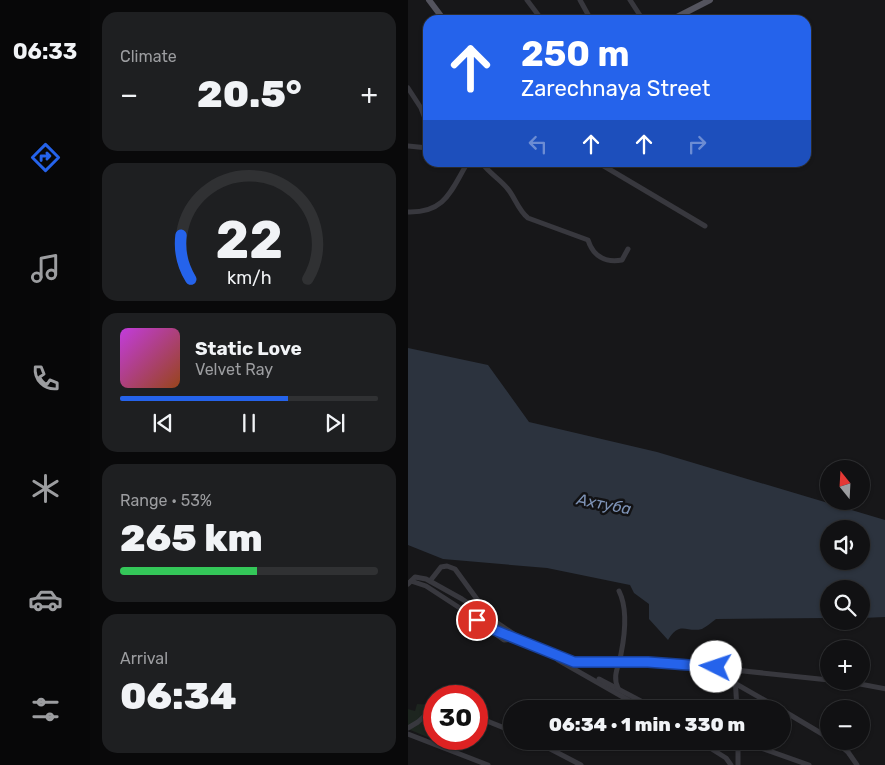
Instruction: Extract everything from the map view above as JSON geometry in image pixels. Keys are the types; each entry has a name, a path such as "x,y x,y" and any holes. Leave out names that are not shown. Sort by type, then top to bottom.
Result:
{"main road":[{"path":"429,0 440,15"},
{"path":"681,15 710,0"}],"street":[{"path":"527,0 538,15"},
{"path":"580,0 588,15"},
{"path":"630,0 640,15"},
{"path":"408,88 423,113"},
{"path":"408,146 423,148"},
{"path":"408,212 427,211 447,198 465,167"},
{"path":"485,167 490,174 506,186 523,214 528,218 588,240 594,252 604,259 622,260 628,249"},
{"path":"605,167 705,226"},
{"path":"430,581 441,567 447,566 455,569 492,620 496,631"},
{"path":"410,582 417,577 430,581 492,620 517,639"},
{"path":"410,582 426,586 430,592 496,631 533,647 629,700"},
{"path":"618,688 615,676 625,627 622,597 619,591"},
{"path":"533,647 574,662 697,666 820,679"},
{"path":"697,666 765,700"},
{"path":"577,670 640,700"},
{"path":"737,700 735,677 741,670"},
{"path":"870,686 886,689"},
{"path":"791,715 820,733"},
{"path":"408,728 423,717"},
{"path":"488,722 503,728"},
{"path":"408,734 488,765"},
{"path":"552,750 581,765"},
{"path":"713,750 726,758 733,759 739,754"},
{"path":"738,765 739,750"},
{"path":"766,750 809,765"},
{"path":"846,750 856,765"},
{"path":"726,758 730,765"}],"shaded area":[{"path":"417,704 423,704 423,735 408,729 408,709 415,711"}],"water":[{"name":"Ахтуба","path":"408,348 488,365 529,422 657,452 820,501 820,510 851,510 885,520 885,617 870,618 870,580 820,580 820,618 716,619 702,629 684,628 676,630 668,640 649,619 649,604 634,593 630,585 547,568 443,559 408,545"}],"route":[{"path":"477,620 492,629 552,655 574,662 648,662 716,667"}]}
